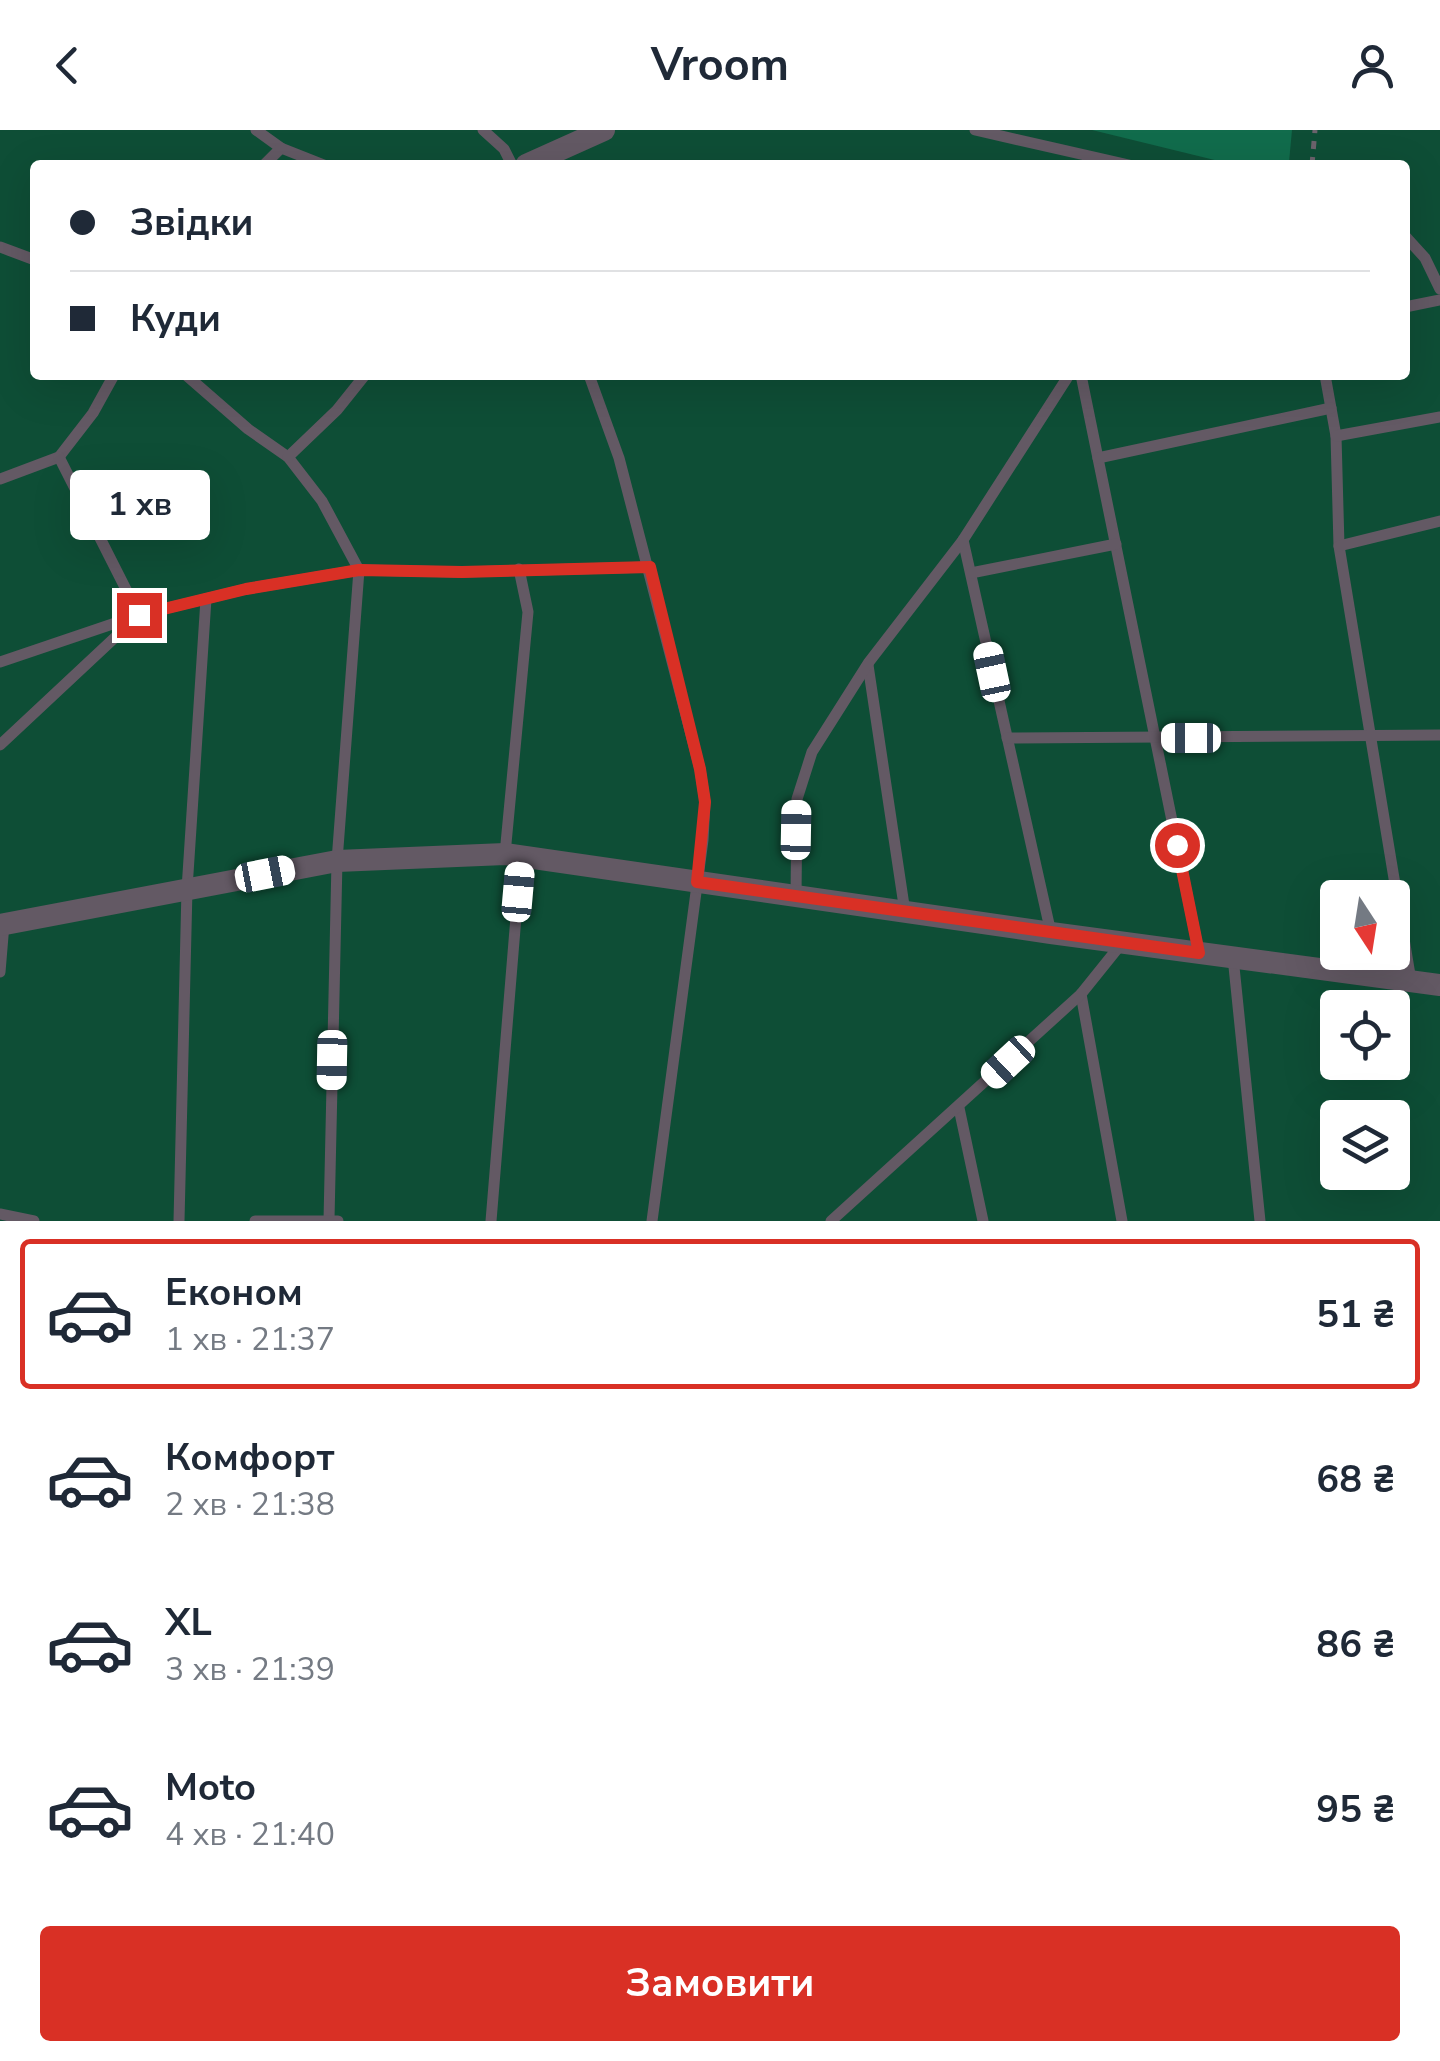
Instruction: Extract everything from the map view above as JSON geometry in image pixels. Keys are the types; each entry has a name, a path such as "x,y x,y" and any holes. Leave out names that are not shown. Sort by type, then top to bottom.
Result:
{"street":[{"path":"537,160 604,130"},
{"path":"2,925 337,861 513,855 1122,943 1440,984"}],"lane":[{"path":"256,130 281,148 311,160"},
{"path":"483,130 504,149 510,160"},
{"path":"503,130 504,149"},
{"path":"975,130 1106,160"},
{"path":"269,160 281,148"},
{"path":"1410,242 1425,258 1440,289"},
{"path":"0,247 30,258"},
{"path":"1410,305 1440,300"},
{"path":"0,480 59,457 111,380"},
{"path":"192,380 288,457 322,501 359,570 337,861 328,1220"},
{"path":"288,457 337,410 361,380"},
{"path":"591,380 619,458 650,567 705,802 652,1221"},
{"path":"796,896 797,799 802,778 828,725 868,665 964,540 1066,380"},
{"path":"1082,380 1199,953"},
{"path":"1327,380 1336,436 1339,546 1411,981"},
{"path":"1098,458 1332,408"},
{"path":"1336,436 1440,418"},
{"path":"59,457 139,615"},
{"path":"1339,546 1440,521"},
{"path":"964,540 1051,933"},
{"path":"971,573 1116,544"},
{"path":"0,662 139,615 206,598 359,570 462,572 650,567"},
{"path":"491,1221 528,612 518,569"},
{"path":"179,1221 186,890 206,598"},
{"path":"0,745 139,615"},
{"path":"868,665 906,912"},
{"path":"1007,738 1440,735"},
{"path":"0,972 2,925"},
{"path":"831,1221 1081,994 1122,943"},
{"path":"1233,958 1260,1221"},
{"path":"1081,994 1122,1221"},
{"path":"959,1108 983,1221"},
{"path":"0,1214 34,1221"},
{"path":"255,1221 338,1221"}],"path":[{"path":"1312,160 1315,130"}],"green space":[{"path":"0,130 1440,130 1440,1221 0,1221"},
{"path":"1092,130 1292,130 1289,160 1215,160"}],"route":[{"path":"139,615 246,589 359,570 462,572 650,567 705,802 697,882 1199,953 1177,845"}]}
